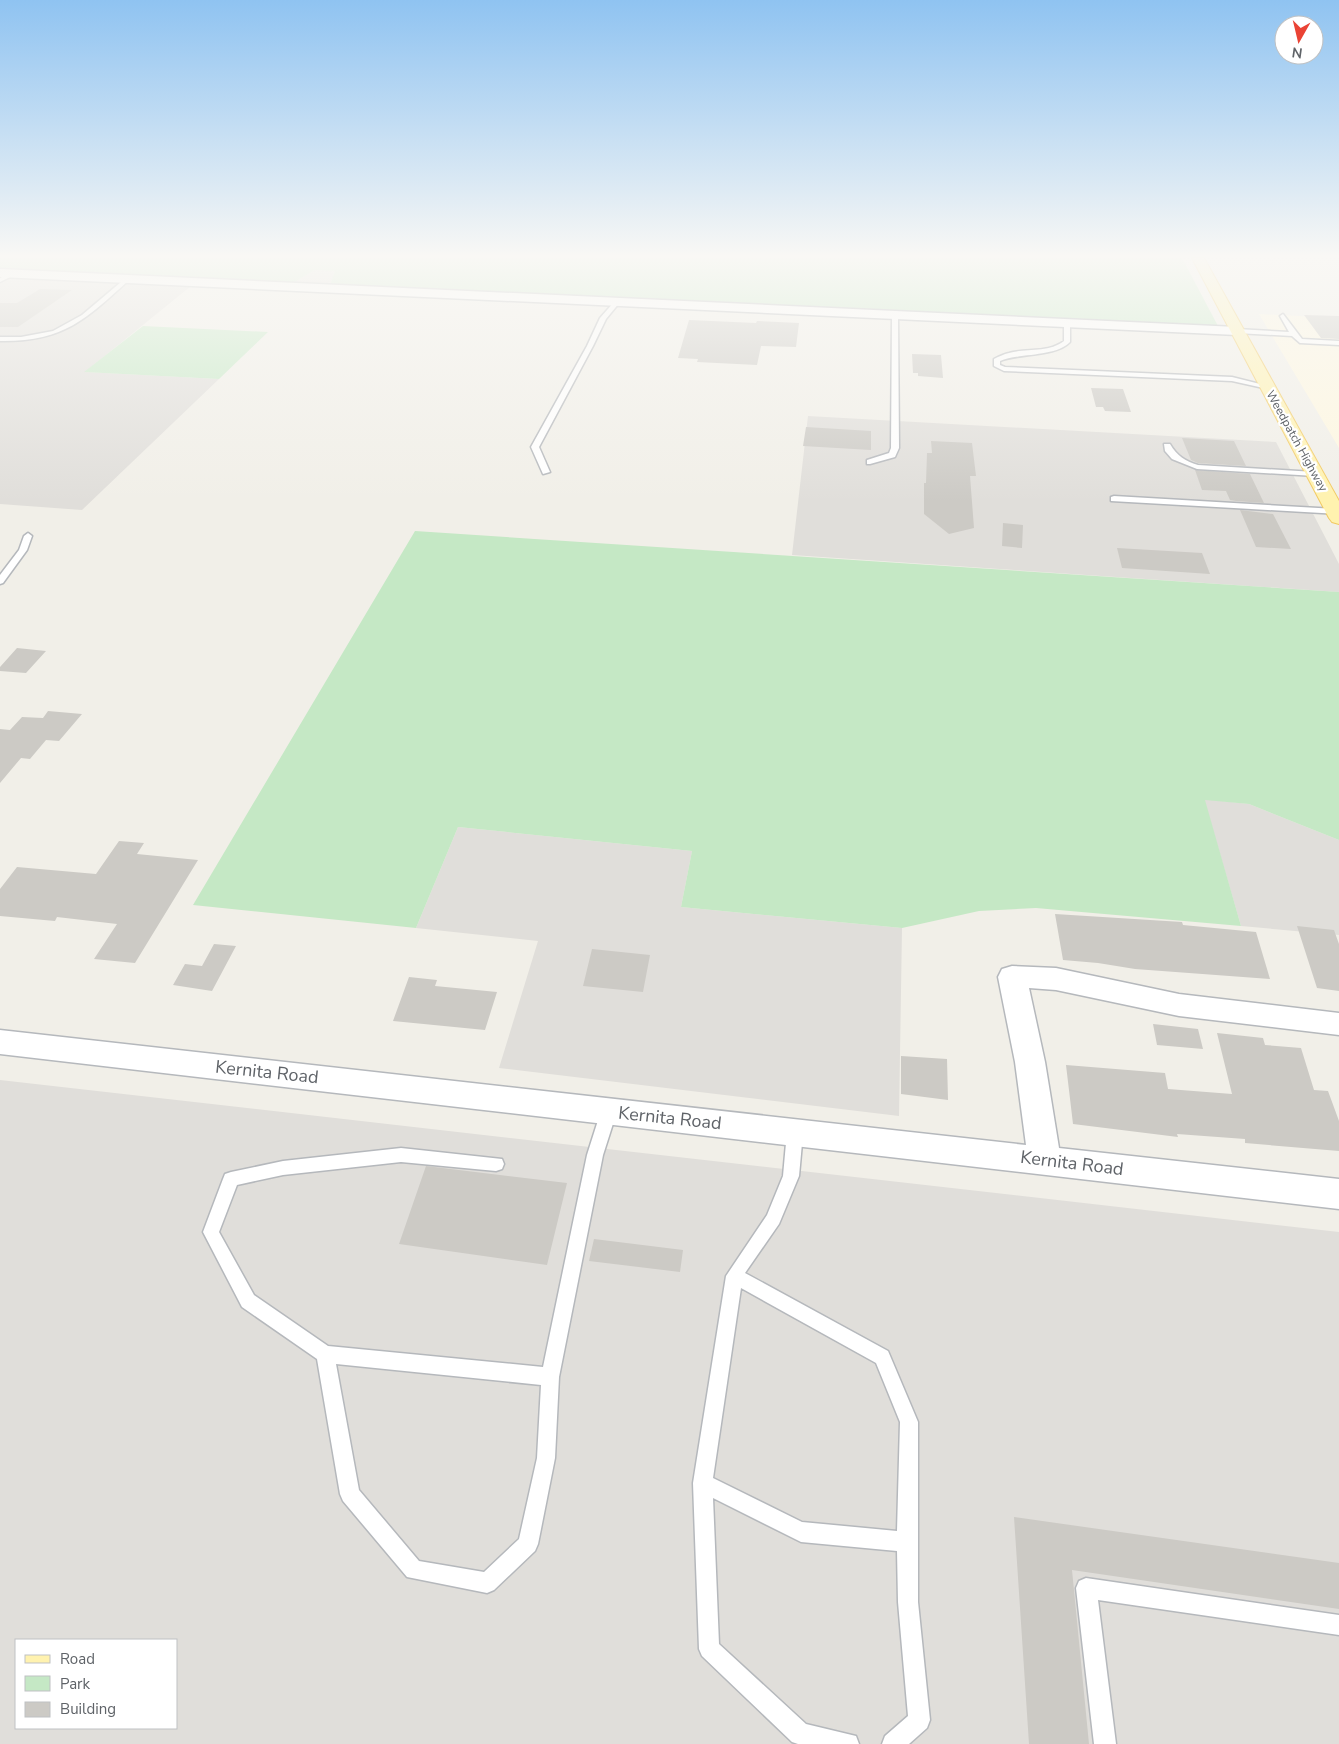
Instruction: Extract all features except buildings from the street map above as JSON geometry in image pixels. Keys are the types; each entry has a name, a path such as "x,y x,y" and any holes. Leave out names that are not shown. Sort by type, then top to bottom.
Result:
{"main road":[{"name":"Weedpatch Highway","path":"1242,339 1337,515"}],"street":[{"path":"1045,1160 1030,1062 1012,977 1056,979 1179,1004 1339,1024"},
{"name":"Kernita Road","path":"0,1042 1339,1194"}],"lane":[{"path":"546,472 535,448 593,339"},
{"path":"870,462 887,457 894,453 896,448 896,339"},
{"path":"1067,339 1067,342 1062,346 1005,355 996,360 997,366 1004,369 1232,379 1268,387"},
{"path":"1299,339 1339,343"},
{"path":"1167,446 1169,453 1180,462 1197,467 1315,474"},
{"path":"1114,499 1337,515"},
{"path":"0,581 24,550 28,536"},
{"path":"326,1354 350,1494 414,1570 487,1583 528,1544 546,1458 550,1377 595,1155 609,1111"},
{"path":"795,1132 791,1176 773,1219 734,1276 703,1484 709,1649 800,1734 848,1744"},
{"path":"496,1164 401,1155 283,1168 231,1179 211,1232 248,1301 326,1354 550,1377"},
{"path":"734,1276 882,1357 909,1422 906,1542 908,1602 919,1720 893,1744"},
{"path":"703,1484 801,1532 906,1542"},
{"path":"1105,1744 1086,1588 1339,1625"}],"shaded area":[{"path":"0,339 125,339 85,372 219,379 82,510 0,504"},
{"path":"1274,339 1339,339 1339,448"},
{"path":"808,416 1276,442 1339,564 1339,592 792,555"},
{"path":"1204,799 1249,804 1339,840 1339,935 1241,926"},
{"path":"458,827 692,851 681,907 902,928 899,1116 499,1068 538,941 416,928"},
{"path":"0,1080 1339,1232 1339,1744 0,1744"}],"green space":[{"path":"126,339 260,339 219,379 84,372"},
{"path":"415,531 1339,592 1339,840 1249,804 1205,800 1241,926 1036,908 979,911 902,928 681,907 692,851 458,827 416,928 193,905"}]}
